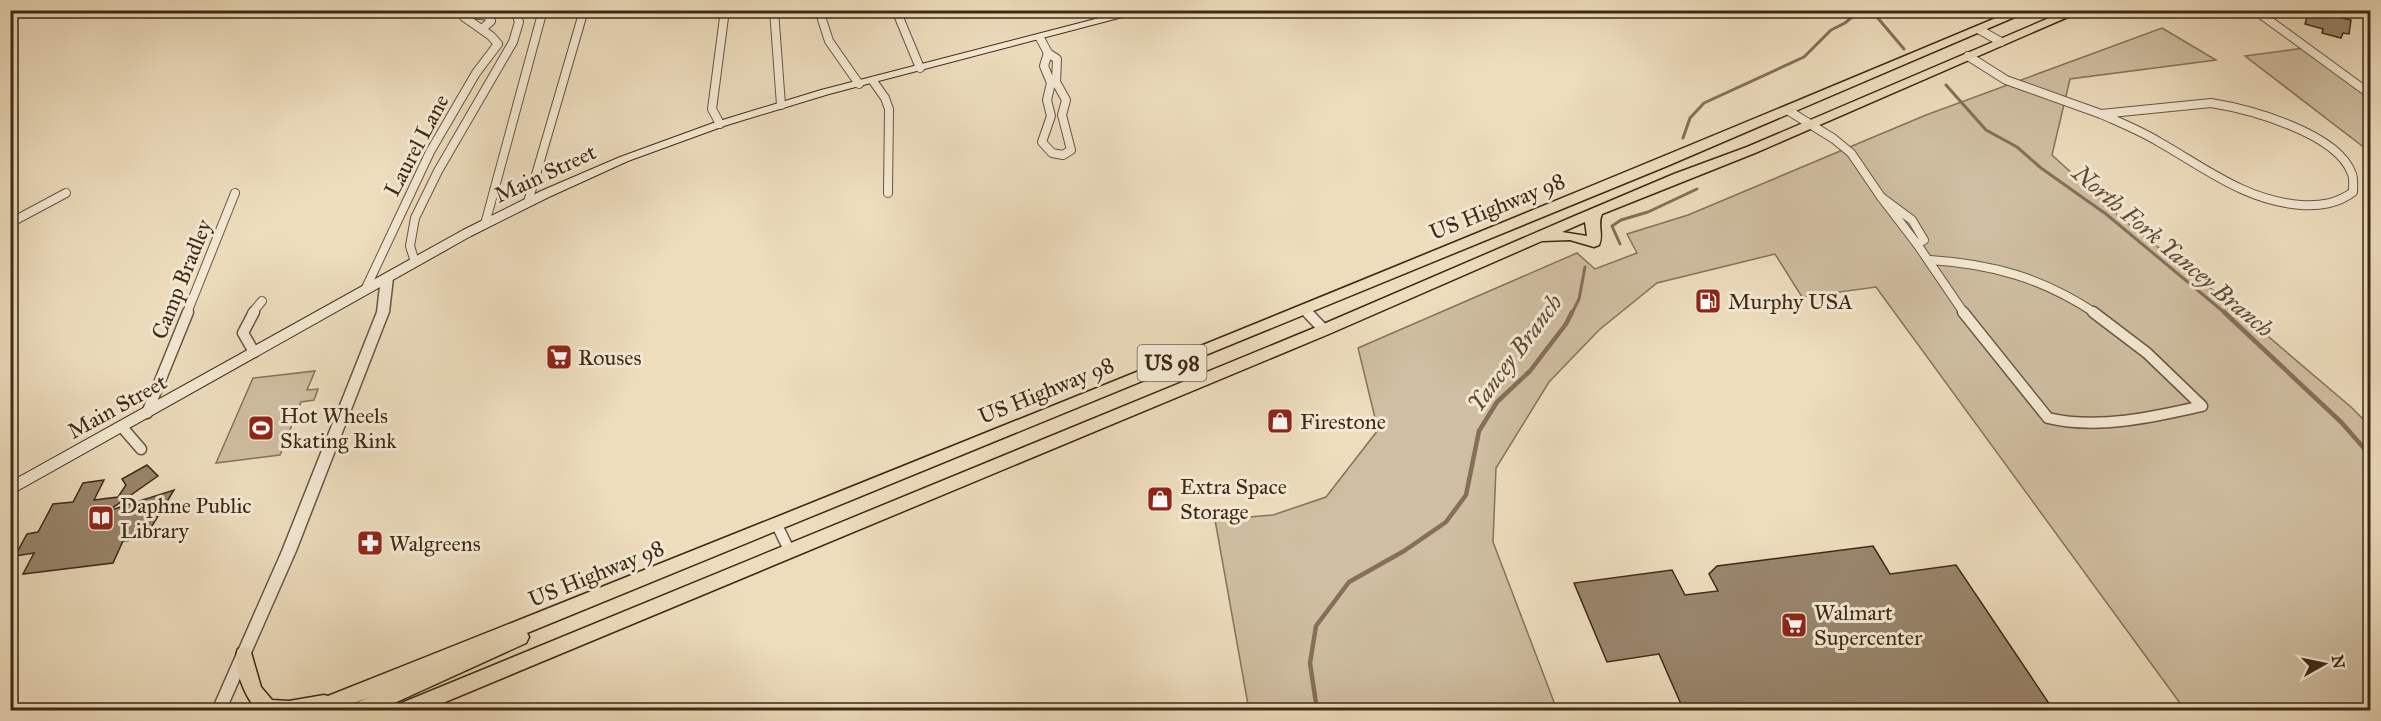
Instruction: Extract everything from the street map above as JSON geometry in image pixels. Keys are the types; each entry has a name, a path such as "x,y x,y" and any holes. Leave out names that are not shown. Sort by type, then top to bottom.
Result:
{"main road":[{"name":"Main Street","path":"10,489 485,224 624,159 720,124 781,105 1144,10"},
{"name":"US Highway 98","path":"355,704 512,642 578,605 1789,111 2026,10"},
{"name":"US Highway 98","path":"406,711 1324,330 1538,237 2079,10"},
{"path":"1538,237 1570,236 1594,242 1593,221 1597,212"},
{"path":"244,655 249,684 255,697 276,710 355,704"},
{"path":"315,711 355,704"}],"street":[{"path":"415,262 410,246 415,218 438,171 513,42 519,22 515,10"},
{"path":"485,224 543,10"},
{"path":"528,202 584,10"},
{"path":"720,124 712,109 725,10"},
{"path":"774,10 781,105"},
{"path":"819,10 829,41 859,84"},
{"path":"896,10 920,68"},
{"path":"2255,10 2370,94"},
{"name":"Laurel Lane","path":"365,290 383,247 429,156 477,71 498,44 482,29"},
{"path":"1980,30 2001,42"},
{"path":"1040,38 1048,53 1057,59 1053,82 1047,100 1051,116 1042,142 1052,153 1063,155 1071,150 1062,115 1066,100 1053,82 1044,66 1048,53"},
{"path":"1968,56 2006,80 2101,114 2156,140 2213,177 2246,194 2273,202 2312,206 2343,201 2353,192 2352,174 2338,155 2314,136 2271,118 2211,103 2101,114"},
{"path":"873,81 885,98 889,109 888,193"},
{"path":"1789,111 1830,136 1858,161 1872,186 1930,260 1967,316 2048,418 2065,423 2086,423 2170,414 2202,406 2184,385 2140,348 2065,294 2038,281 2000,270 1965,263 1930,260"},
{"path":"1051,116 1062,115"},
{"path":"10,223 66,193"},
{"name":"Camp Bradley","path":"147,413 235,193"},
{"path":"219,711 289,551 383,312 387,278"},
{"path":"254,352 243,333 250,316 262,302"},
{"path":"1305,309 1324,330"},
{"path":"122,427 141,449"},
{"path":"777,525 790,552"}],"shaded area":[{"path":"2162,28 2216,60 2070,79 2052,155 2121,218 2223,298 2351,407 2370,426 2370,710 2185,710 1876,287 1802,297 1775,254 1657,283 1599,330 1549,382 1496,468 1493,542 1557,710 1249,710 1215,520 1273,515 1326,497 1378,430 1358,348 1577,253 1595,269 1637,253 1627,234 1688,215 1926,115"},
{"path":"2304,48 2370,98 2370,152 2245,56"},
{"name":"Hot Wheels Skating Rink","path":"315,371 307,390 318,389 314,400 301,402 280,455 216,463 253,378"}],"building":[{"path":"2309,10 2351,20 2349,34 2343,33 2341,38 2322,33 2323,29 2305,24"},
{"name":"Daphne Public Library","path":"147,465 158,476 108,511 174,490 144,539 123,541 113,563 23,574 34,553 15,556 27,534 38,532 53,504 73,502 83,483 104,480 94,500 118,497 126,485 122,479"},
{"name":"Walmart Supercenter","path":"1873,546 1890,574 1956,565 2054,711 1684,711 1659,654 1607,662 1574,583 1672,570 1685,595 1718,591 1709,574 1717,566"}],"waterway":[{"name":"Yancey Branch","path":"1683,138 1690,118 1704,103 1804,57 1831,30 1845,23 1860,10"},
{"name":"North Fork Yancey Branch","path":"1871,10 1904,49"},
{"name":"North Fork Yancey Branch","path":"1946,85 1986,130 2017,147 2041,168 2106,214 2225,313"},
{"name":"Yancey Branch","path":"1620,244 1612,226 1621,220 1648,212 1697,189"},
{"name":"Yancey Branch","path":"1572,313 1579,299 1585,267"},
{"name":"Yancey Branch","path":"1317,710 1310,663 1316,626 1349,582 1404,551 1446,522 1466,495 1479,431 1497,402 1530,371 1566,324 1572,312"},
{"name":"North Fork Yancey Branch","path":"2224,312 2341,422 2370,455"}],"place":[{"name":"Murphy USA","path":"1708,301"},
{"name":"Rouses","path":"559,357"},
{"name":"Firestone","path":"1280,421"},
{"name":"Hot Wheels Skating Rink","path":"261,428"},
{"name":"Extra Space Storage","path":"1160,499"},
{"name":"Daphne Public Library","path":"101,518"},
{"name":"Walgreens","path":"370,543"},
{"name":"Walmart Supercenter","path":"1794,625"}]}
